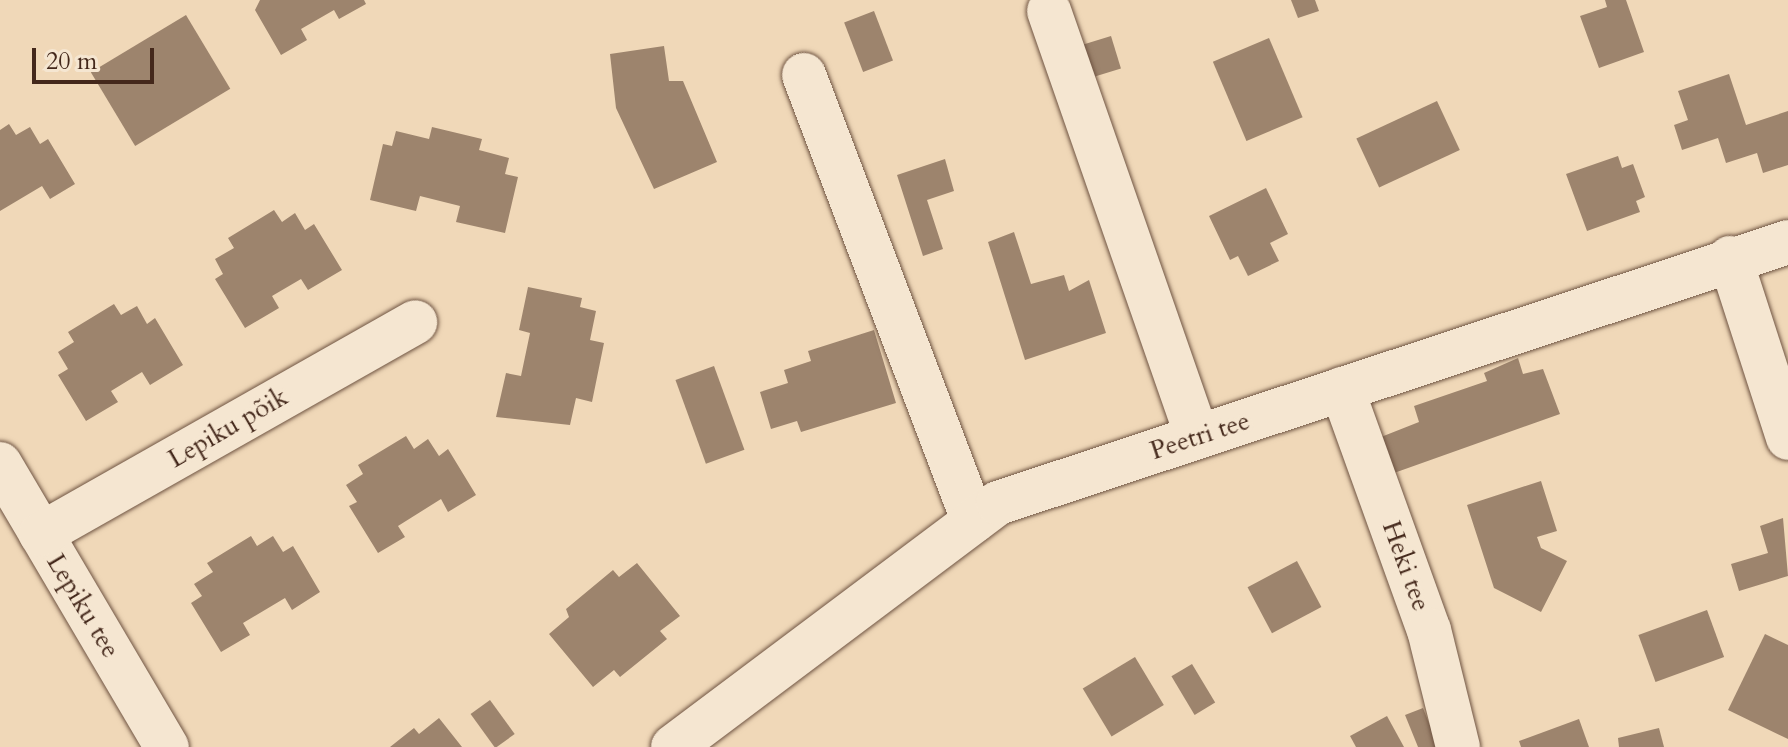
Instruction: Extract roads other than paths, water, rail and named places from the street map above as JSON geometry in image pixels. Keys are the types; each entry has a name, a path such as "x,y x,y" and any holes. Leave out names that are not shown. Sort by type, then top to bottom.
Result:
{"street":[{"path":"1049,11 1197,437"},
{"path":"804,75 973,521"},
{"name":"Peetri tee","path":"673,747 998,503 1730,258 1788,242"},
{"path":"1730,258 1788,438"},
{"name":"Lepiku põik","path":"41,534 415,322"},
{"name":"Heki tee","path":"1342,389 1429,630 1458,747"},
{"name":"Lepiku tee","path":"0,464 167,747"}]}
